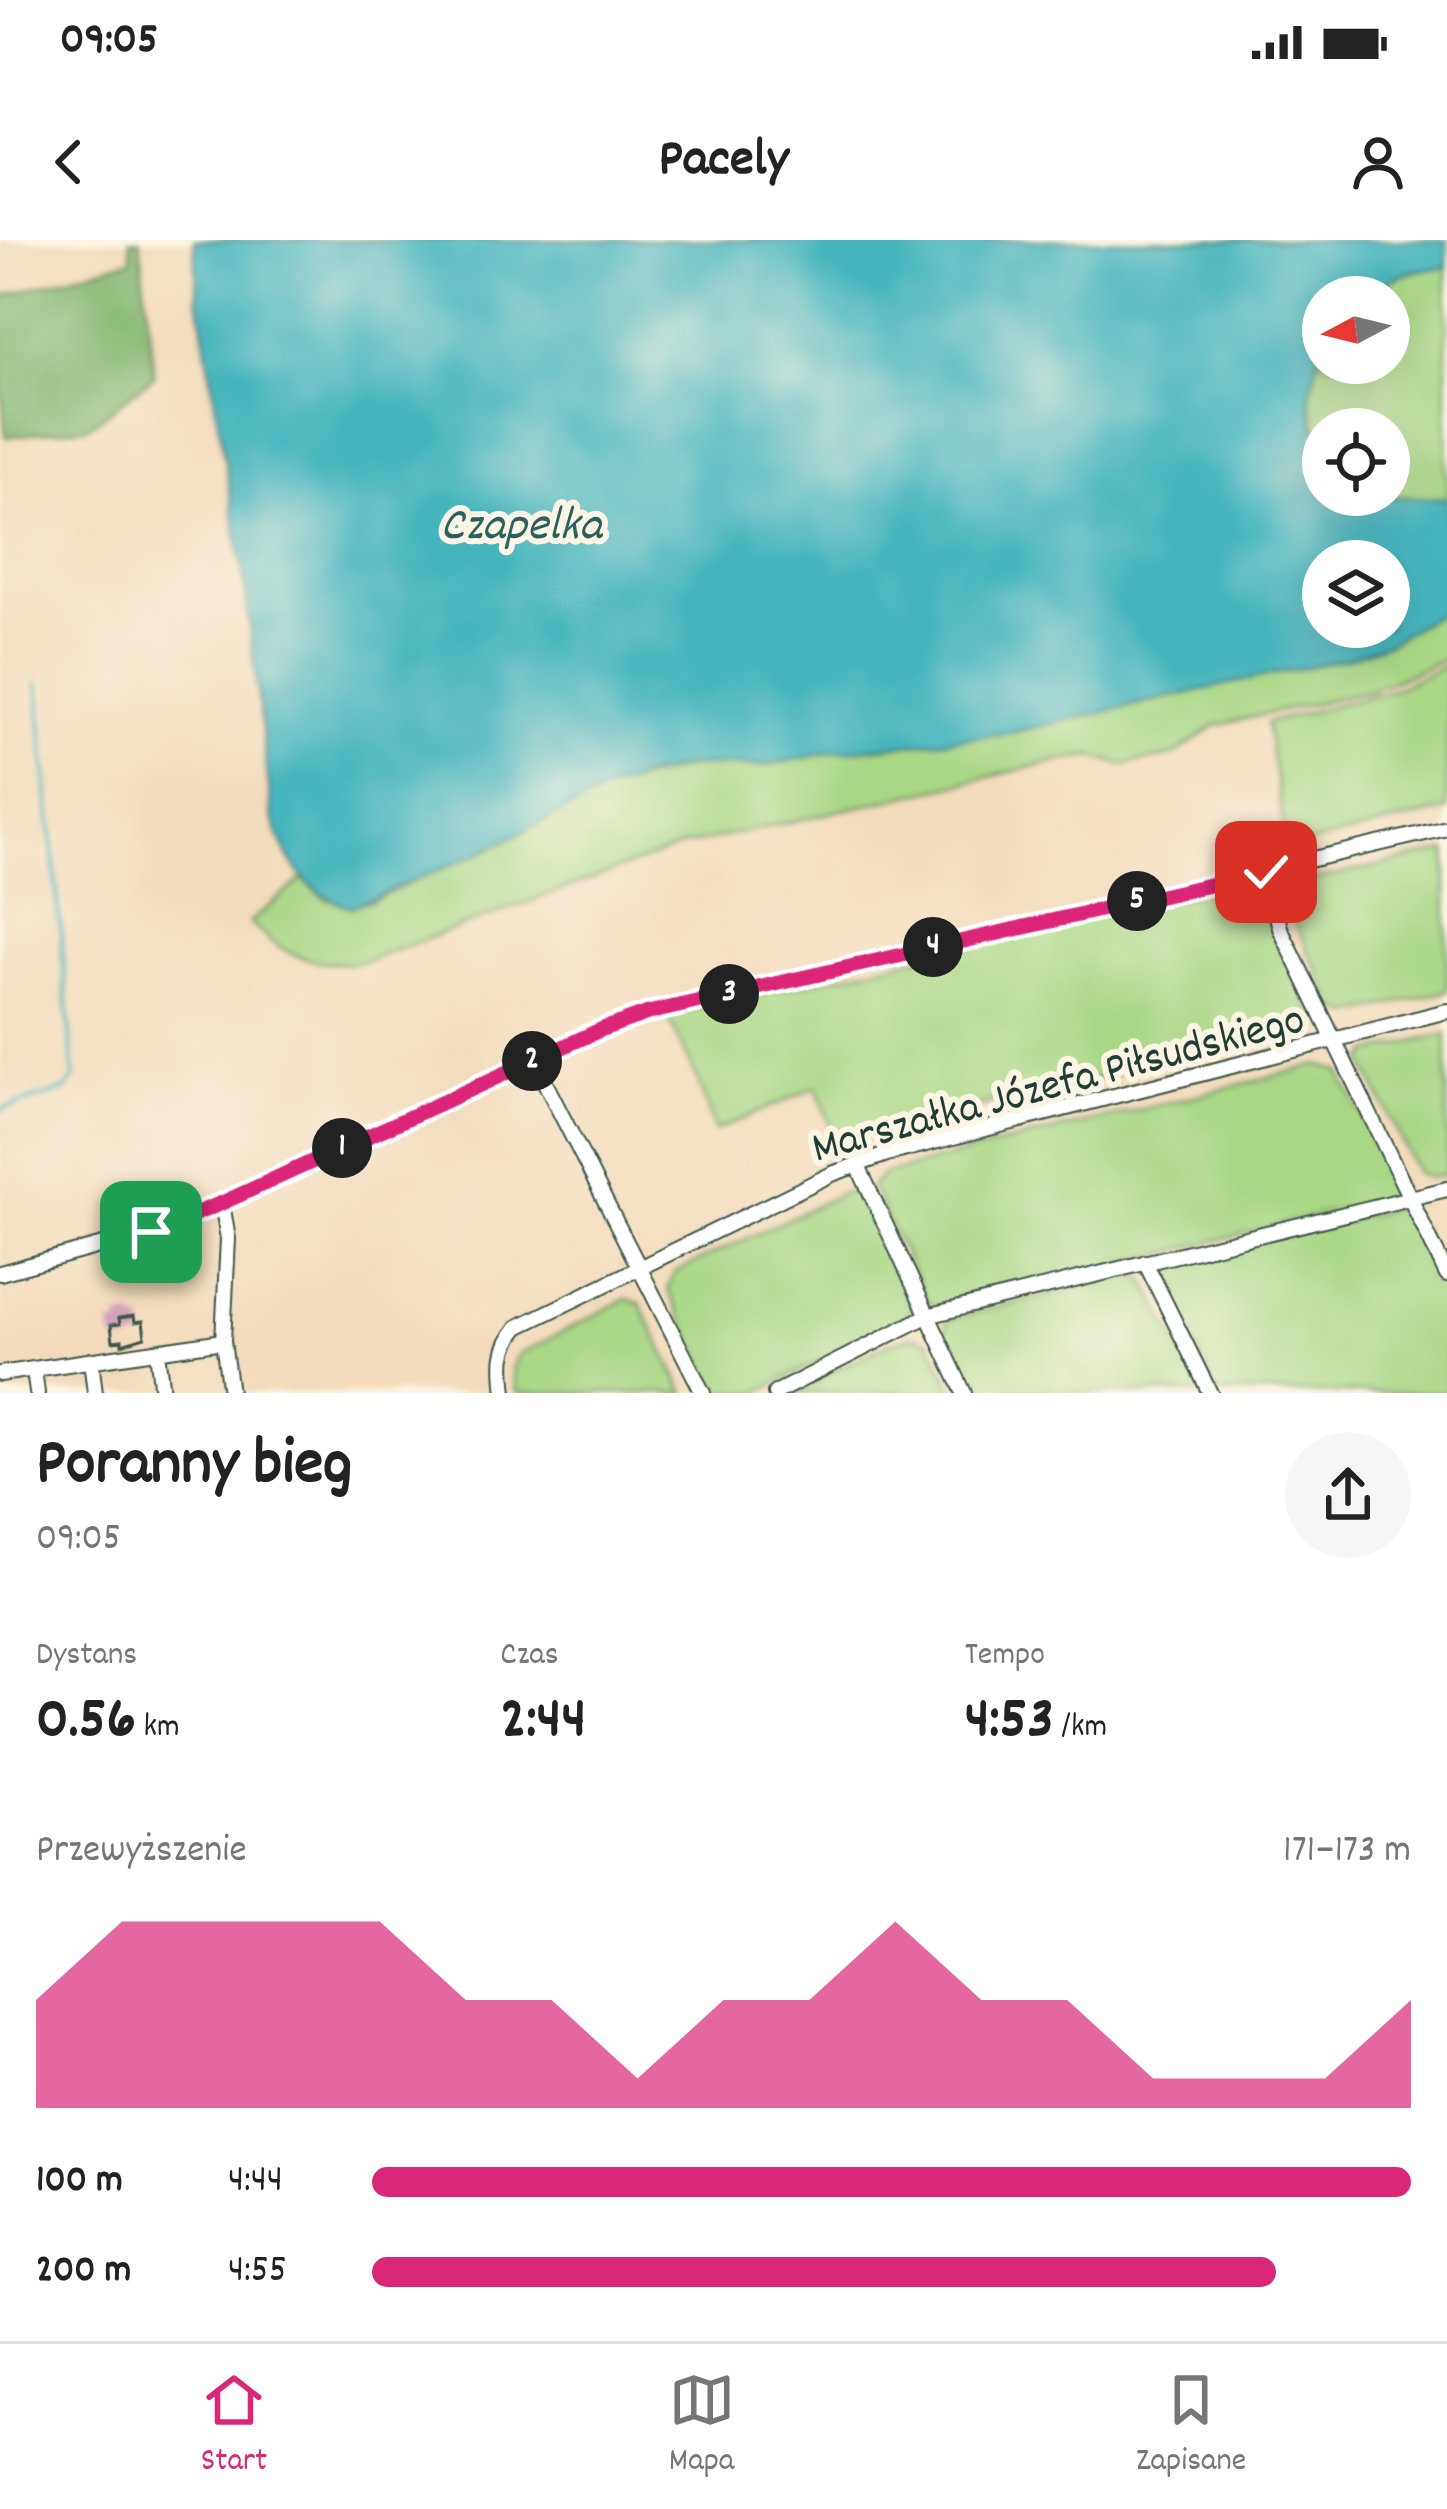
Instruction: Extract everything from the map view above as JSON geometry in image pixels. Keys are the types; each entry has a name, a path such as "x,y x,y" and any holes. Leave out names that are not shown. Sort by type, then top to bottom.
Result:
{"street":[{"path":"0,1273 151,1232 600,1030 663,1009 1447,828"},
{"path":"1266,872 1280,928 1342,1039 1447,1275"},
{"name":"Marszałka Józefa Piłsudskiego","path":"505,1393 501,1362 506,1342 518,1327 857,1164 1447,1011"},
{"path":"534,1060 703,1393"},
{"path":"857,1164 964,1393"},
{"path":"775,1393 927,1316 1447,1189"},
{"path":"222,1203 228,1239 223,1341 230,1393"},
{"path":"1145,1262 1210,1393"},
{"path":"0,1374 223,1341"},
{"path":"157,1351 162,1393"},
{"path":"92,1360 95,1393"},
{"path":"34,1369 37,1393"}],"green space":[{"path":"130,240 140,240 154,376 90,426 6,437 0,297 132,259"},
{"path":"1447,268 1447,498 1410,499 1410,408 1312,408 1312,384 1410,384 1410,276 1400,276"},
{"path":"1447,608 1447,658 1370,690 1215,726 1173,756 1123,765 1091,756 1063,760 683,846 364,962 331,963 301,957 274,944 250,922 303,879 325,899 369,902 615,787 691,766 764,766 832,752 1009,733 1347,658 1374,648 1410,648 1410,630"},
{"path":"1447,665 1447,810 1287,846 1266,723 1388,691"},
{"path":"1447,851 1447,991 1351,1015 1337,1009 1294,921 1300,883"},
{"path":"1248,882 1265,896 1280,946 1316,1016 1302,1028 877,1131 838,1147 817,1087 715,1131 697,1078 667,1015"},
{"path":"1447,1034 1447,1174 1431,1178 1417,1173 1364,1063 1370,1053"},
{"path":"1318,1065 1340,1071 1395,1183 1385,1199 939,1309 928,1303 871,1187 883,1174"},
{"path":"842,1193 858,1193 911,1301 912,1314 757,1393 719,1393 668,1289 674,1273"},
{"path":"1395,1208 1418,1229 1446,1286 1447,1393 1217,1393 1163,1283 1164,1270 1185,1260"},
{"path":"1136,1273 1146,1282 1202,1393 970,1393 945,1342 946,1324 953,1318"},
{"path":"626,1299 640,1303 685,1393 516,1393 512,1368 518,1355"},
{"path":"914,1336 930,1341 955,1393 788,1393 889,1343"}],"water":[{"name":"Czapelka","path":"194,240 1447,240 1447,268 1400,276 1302,276 1302,384 1313,384 1312,408 1302,408 1302,516 1410,516 1410,497 1447,498 1447,608 1410,630 1410,540 1302,540 1302,648 1374,648 1347,658 1009,733 832,752 764,766 691,766 651,775 351,907 320,892 299,872 272,815 243,572 198,297"}],"building":[{"path":"134,1316 135,1322 143,1321 145,1337 122,1344 122,1340 113,1341 111,1325 120,1324 119,1318"}],"waterway":[{"path":"0,1110 66,1090 74,1078 38,684"}],"route":[{"path":"151,1232 600,1030 648,1013 1266,872"}]}
